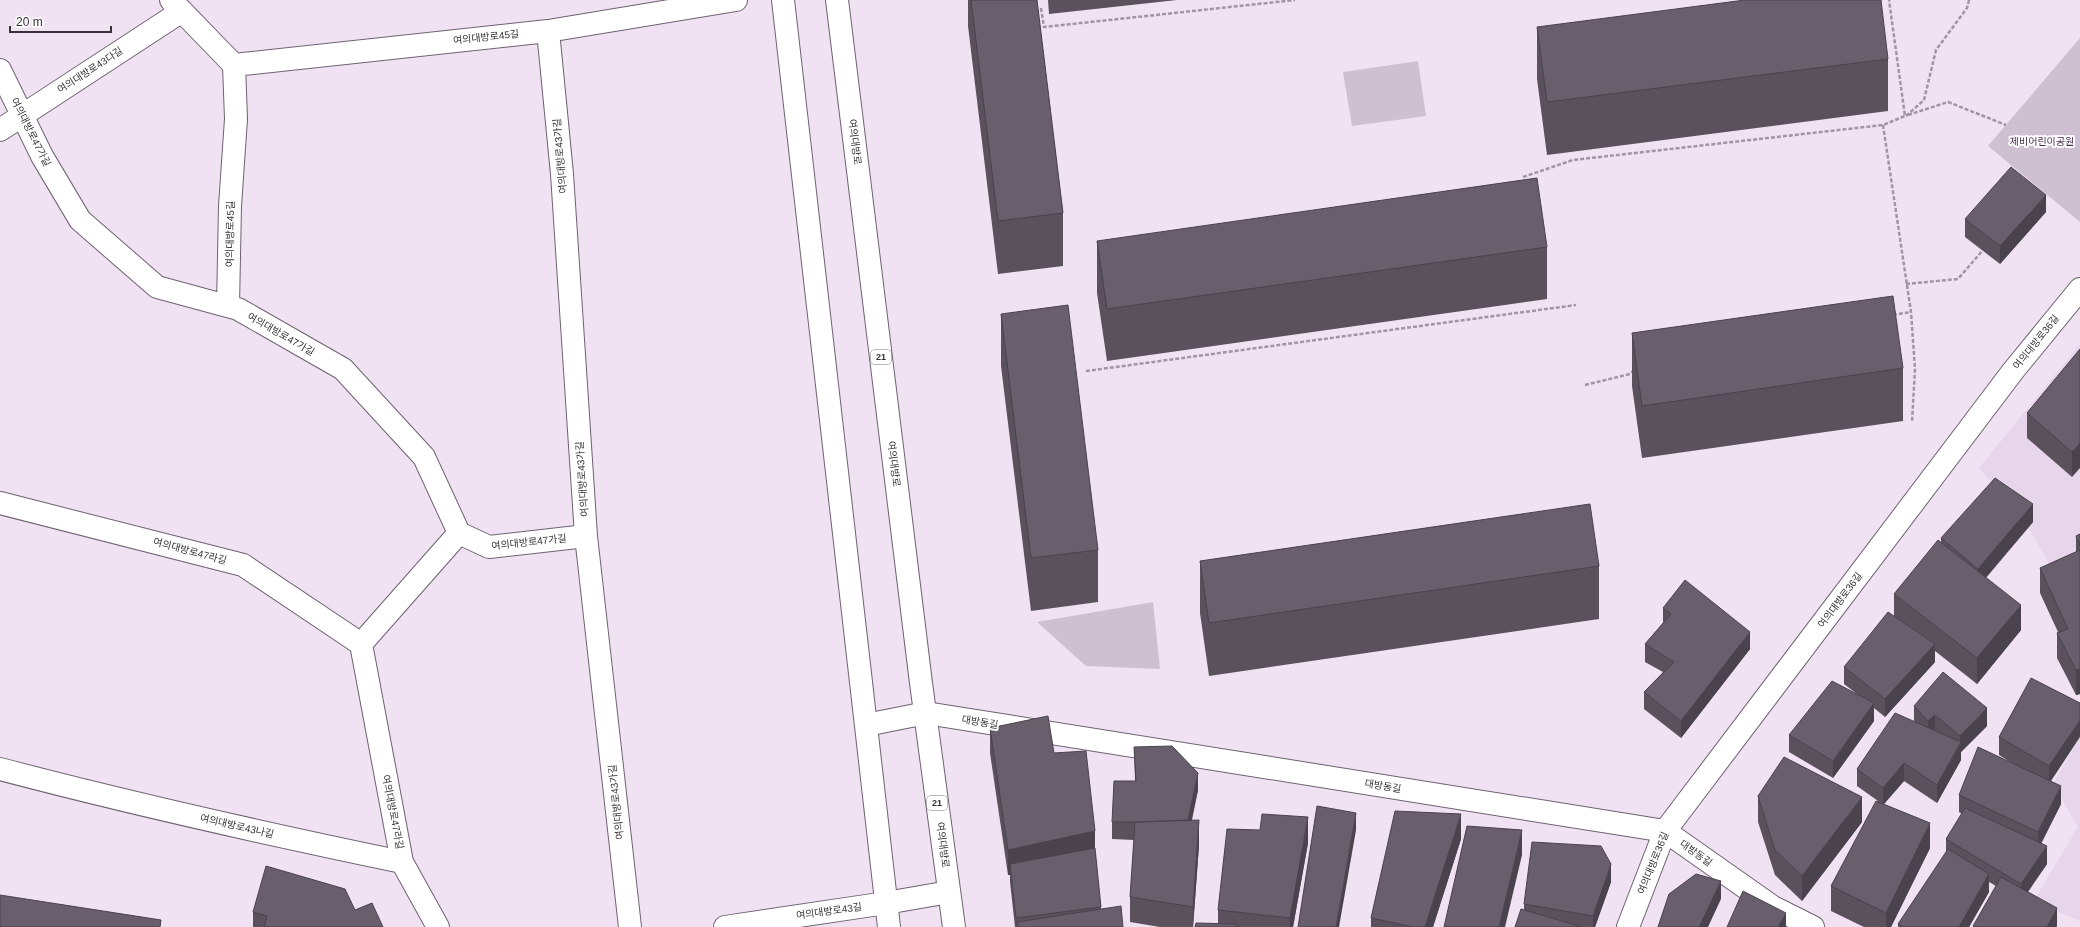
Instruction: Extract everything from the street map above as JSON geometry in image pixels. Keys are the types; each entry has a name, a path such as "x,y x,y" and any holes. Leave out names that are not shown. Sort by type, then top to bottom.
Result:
{"street":[{"name":"여의대방로45길","path":"228,306 230,206 236,119 234,65 548,31 736,0"},
{"path":"783,0 889,927"},
{"name":"여의대방로","path":"838,0 926,713 954,927"},
{"path":"176,5 234,65"},
{"name":"여의대방로43다길","path":"0,130 176,5"},
{"name":"여의대방로43가길","path":"548,31 562,174 586,536 630,927"},
{"name":"여의대방로47가길","path":"0,70 42,156 80,220 157,287 238,309 343,369 424,457 459,532 489,547 586,536"},
{"name":"여의대방로36길","path":"1628,927 1666,831 2013,371 2080,289"},
{"name":"여의대방로47라길","path":"0,504 243,565 361,644 402,862"},
{"path":"361,644 459,532"},
{"path":"866,725 926,713"},
{"name":"대방동길","path":"926,713 1666,831 1773,907 1813,927"},
{"name":"여의대방로43나길","path":"0,768 52,783 296,840 402,862"},
{"path":"402,862 438,927"},
{"name":"여의대방로43길","path":"725,927 949,892"}],"path":[{"path":"1041,8 1044,27 1295,0"},
{"path":"1889,0 1905,116"},
{"path":"1905,116 1924,100 1936,50 1967,8 1969,0"},
{"path":"1523,177 1573,160 1883,126 1905,116 1948,102 2006,124"},
{"path":"1883,126 1911,312 1915,369 1912,422"},
{"path":"1906,284 1958,279 1983,250"},
{"path":"1086,371 1576,305"},
{"path":"1887,316 1911,312"},
{"path":"1585,385 1630,374 1636,368"}],"shaded area":[{"path":"2080,344 2080,637 2059,581 2026,523 1979,468"},
{"path":"2080,737 2080,921 2033,902 2078,827 2053,784"}],"green space":[{"name":"제비어린이공원","path":"2080,38 2080,222 1988,146"},
{"path":"1418,61 1426,116 1352,126 1343,72"},
{"path":"1153,602 1160,669 1086,666 1037,622"}],"building":[{"path":"971,0 1037,0 1063,213 998,221"},
{"path":"1745,0 1881,0 1888,59 1547,102 1537,27"},
{"path":"2011,167 2046,195 2000,246 1965,219"},
{"path":"1537,178 1547,247 1107,309 1097,241"},
{"path":"1893,296 1903,368 1642,406 1632,333"},
{"path":"1068,305 1098,550 1031,558 1001,314"},
{"path":"2080,349 2080,443 2072,452 2027,413"},
{"path":"1995,478 2033,504 1978,569 1941,538"},
{"path":"1590,504 1599,566 1209,623 1200,561"},
{"path":"2080,534 2080,546 2076,536"},
{"path":"1938,540 2021,605 1977,658 1894,594"},
{"path":"2080,550 2080,669 2076,670 2057,633 2068,629 2040,568"},
{"path":"1685,580 1750,632 1681,721 1644,692 1674,662 1645,644 1671,614 1663,608"},
{"path":"1888,612 1935,644 1885,699 1844,667"},
{"path":"1943,672 1987,708 1960,736 1935,715 1928,721 1914,706"},
{"path":"2031,678 2080,703 2080,720 2049,766 1999,737"},
{"path":"1832,681 1874,703 1833,761 1789,735"},
{"path":"1895,713 1961,742 1937,785 1904,763 1883,788 1857,769"},
{"path":"1048,716 1054,753 1086,751 1095,831 1008,850 990,728"},
{"path":"1172,746 1198,773 1188,820 1112,822 1114,781 1136,781 1134,747"},
{"path":"1978,747 2061,786 2038,832 1959,795"},
{"path":"1784,757 1862,797 1802,876 1775,850 1758,796"},
{"path":"1876,801 1930,823 1886,913 1831,886"},
{"path":"1317,806 1356,813 1336,927 1298,927"},
{"path":"1965,808 2047,846 2021,884 1946,839"},
{"path":"1395,811 1461,814 1425,927 1413,927 1371,918"},
{"path":"1262,814 1308,817 1290,918 1218,910 1227,829 1260,830"},
{"path":"1199,820 1193,907 1130,897 1135,822"},
{"path":"1467,826 1522,830 1499,927 1444,927"},
{"path":"1532,842 1601,846 1611,864 1593,916 1524,904"},
{"path":"1095,848 1101,907 1016,918 1010,864"},
{"path":"1948,849 1989,874 1959,927 1904,927 1898,924"},
{"path":"266,866 345,889 355,910 372,903 383,927 264,927 267,916 253,912"},
{"path":"1696,874 1721,881 1699,927 1658,927 1669,894"},
{"path":"2001,877 2057,908 2047,927 1973,926"},
{"path":"1743,891 1786,913 1778,927 1727,927"},
{"path":"0,895 161,920 160,927 0,927"},
{"path":"1121,906 1123,927 1018,927 1017,922"},
{"path":"1521,909 1582,927 1515,927"},
{"path":"1196,923 1236,924 1238,927 1195,927"}]}
